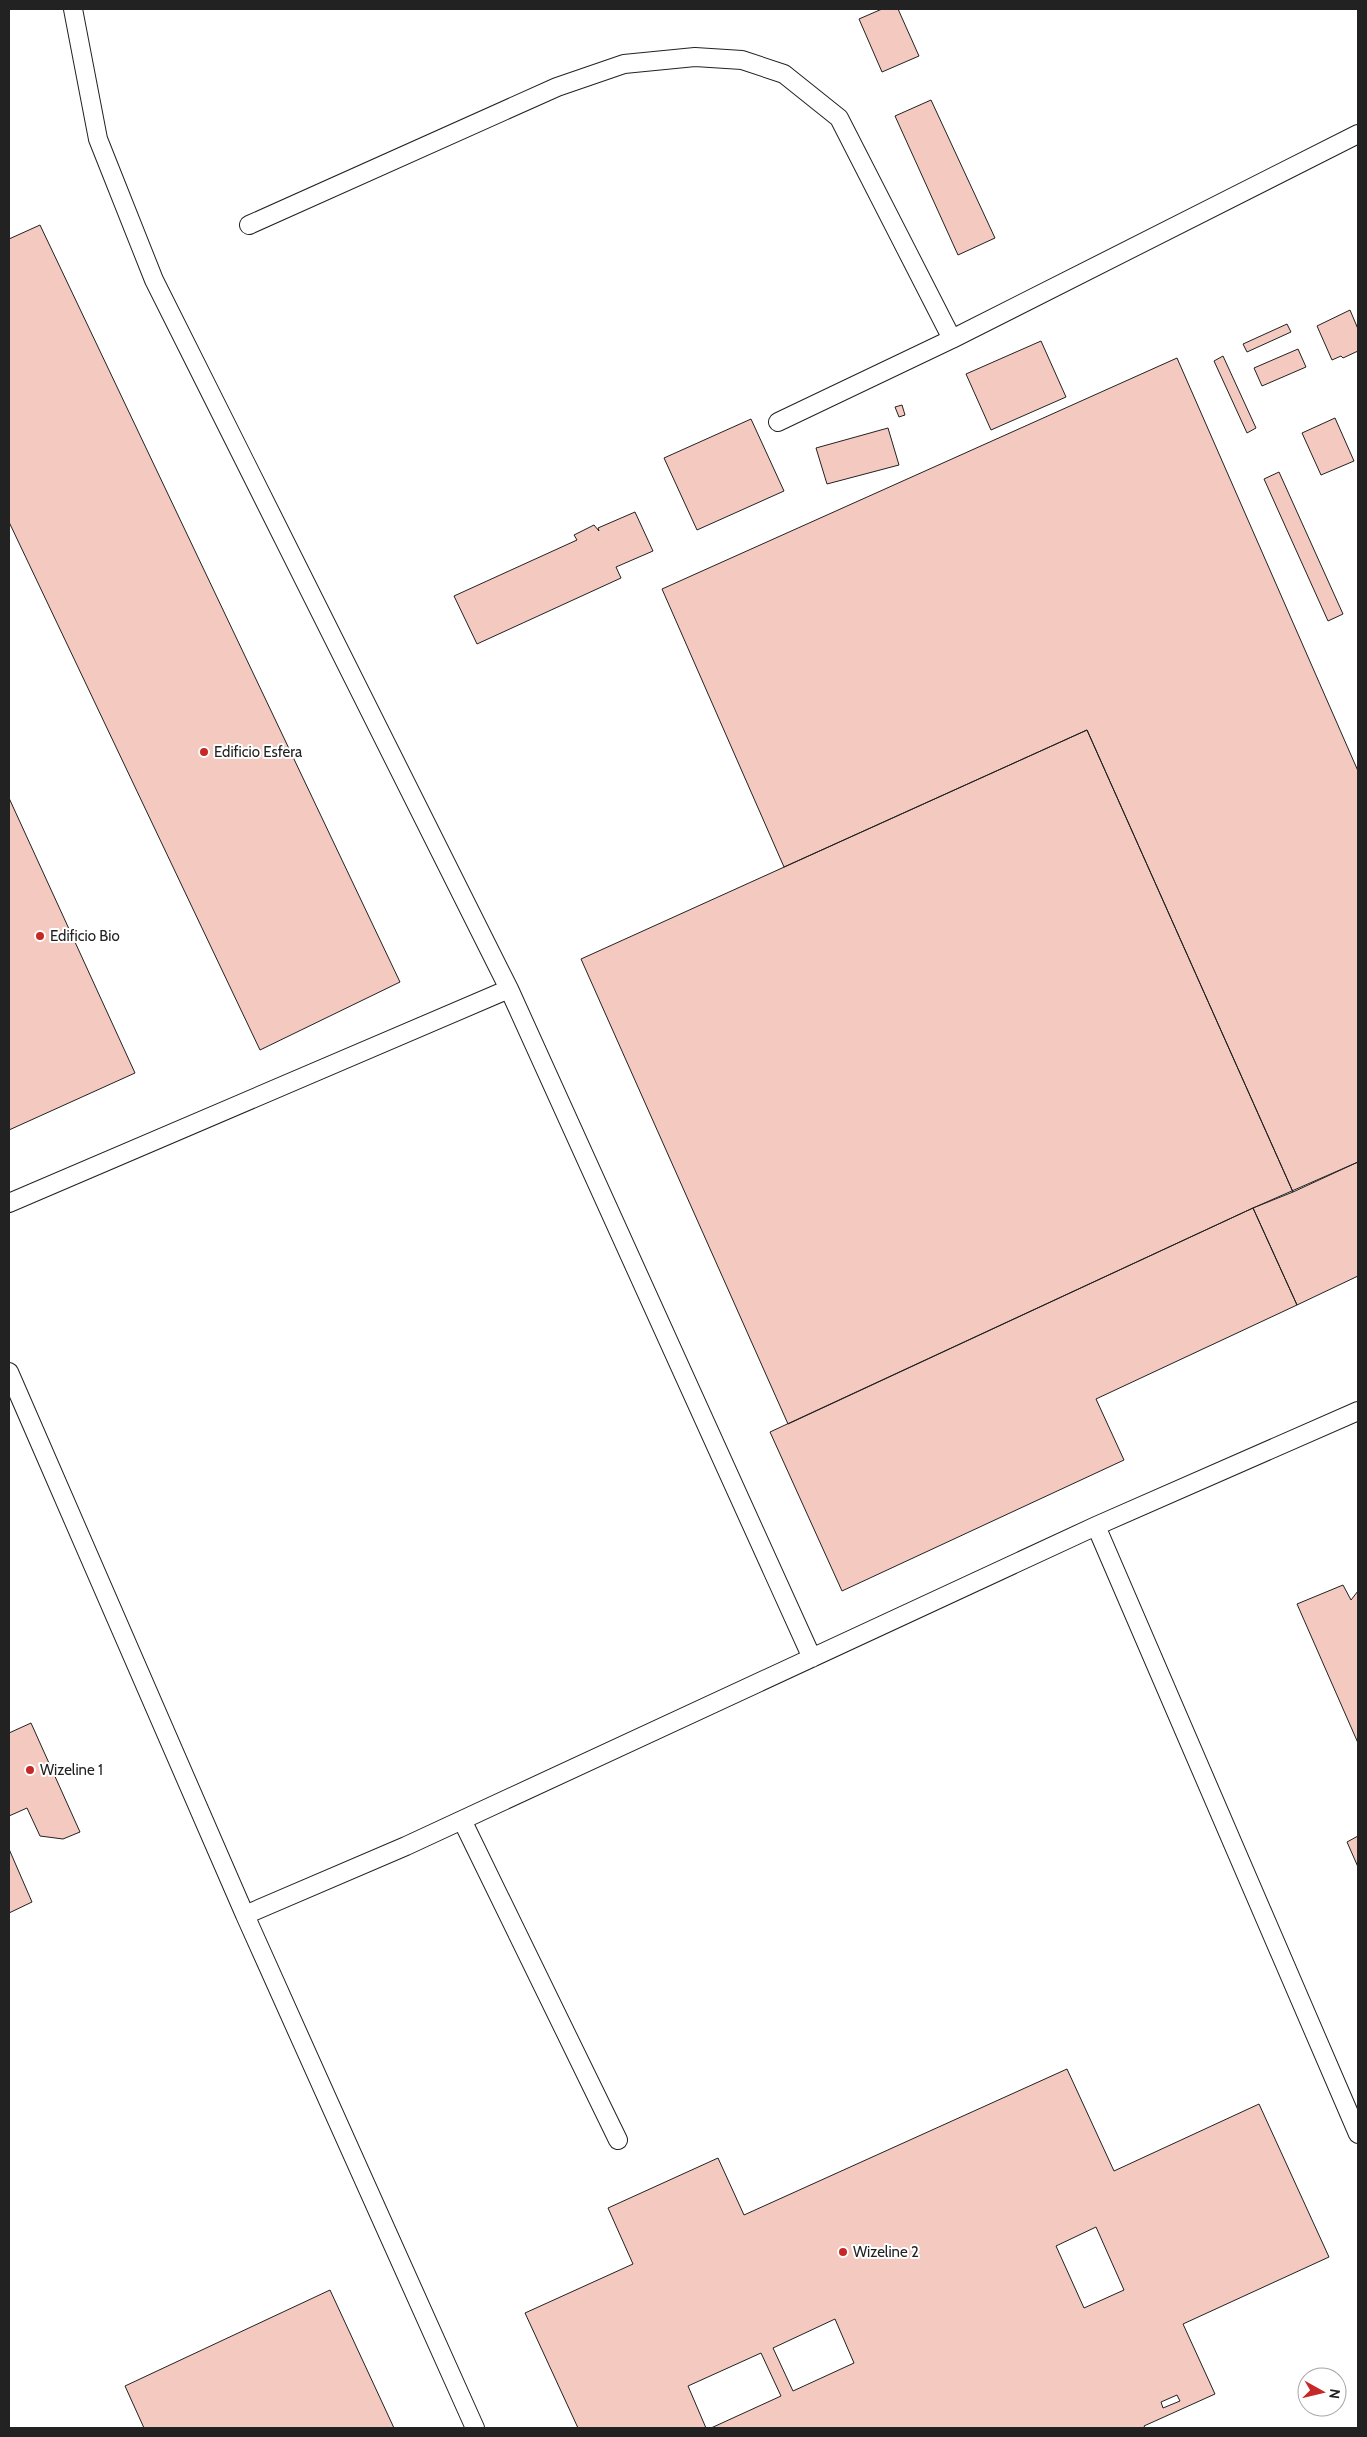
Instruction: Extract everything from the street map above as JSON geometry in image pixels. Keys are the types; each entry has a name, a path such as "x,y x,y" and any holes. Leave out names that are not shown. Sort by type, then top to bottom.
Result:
{"lane":[{"path":"73,9 98,139 154,280 509,989 812,1658"},
{"path":"249,225 558,87 616,67 695,57 742,60 784,74 839,118 952,339"},
{"path":"778,422 952,339 1358,134"},
{"path":"9,1203 509,989"},
{"path":"9,1372 245,1916 475,2428"},
{"path":"245,1916 462,1820 1096,1526 1358,1411"},
{"path":"1096,1526 1358,2134"},
{"path":"462,1820 618,2140"}],"building":[{"path":"882,9 898,9 919,56 882,72 859,19"},
{"path":"931,100 995,238 958,255 895,116"},
{"name":"Edificio Esfera","path":"40,225 400,982 260,1050 9,522 9,239"},
{"path":"1350,310 1358,329 1358,351 1343,358 1341,356 1332,360 1317,326"},
{"path":"1287,324 1291,332 1247,352 1243,344"},
{"path":"1041,341 1066,397 991,430 966,374"},
{"path":"1298,349 1306,367 1262,386 1254,368"},
{"path":"1223,356 1256,428 1247,433 1214,361"},
{"path":"1177,358 1358,771 1358,1162 1293,1192 1087,730 784,867 662,589"},
{"path":"902,405 905,415 899,417 895,407"},
{"path":"1335,418 1354,461 1321,475 1302,433"},
{"path":"751,419 784,491 697,530 664,458"},
{"path":"888,428 899,465 827,484 816,448"},
{"path":"1279,472 1343,614 1328,621 1264,479"},
{"path":"635,512 653,551 616,567 621,578 477,644 454,596 577,540 574,535 594,525 599,531 598,528"},
{"path":"1087,730 1293,1192 1253,1208 788,1424 581,959"},
{"name":"Edificio Bio","path":"9,798 135,1073 9,1130"},
{"path":"1358,1162 1358,1276 1297,1305 1253,1208"},
{"path":"1253,1208 1297,1305 1096,1399 1124,1460 842,1591 770,1432"},
{"path":"1343,1585 1351,1600 1358,1591 1358,1743 1297,1604"},
{"name":"Wizeline 1","path":"31,1723 80,1832 63,1839 40,1836 27,1808 9,1816 9,1733"},
{"path":"1358,1836 1358,1867 1347,1842"},
{"path":"9,1849 32,1902 9,1913"},
{"name":"Wizeline 2","path":"1067,2069 1114,2171 1259,2104 1329,2257 1183,2324 1215,2394 1144,2426 1145,2428 711,2428 781,2396 761,2353 688,2386 706,2428 578,2428 525,2313 633,2264 608,2208 718,2158 744,2215","holes":["1096,2227 1124,2290 1084,2308 1056,2246","835,2319 854,2363 793,2391 773,2348","1177,2395 1180,2401 1163,2408 1161,2402"]},
{"path":"330,2290 394,2428 144,2428 125,2386"}],"place":[{"name":"Edificio Esfera","path":"204,752"},
{"name":"Edificio Bio","path":"40,936"},
{"name":"Wizeline 1","path":"30,1770"},
{"name":"Wizeline 2","path":"843,2252"}]}
